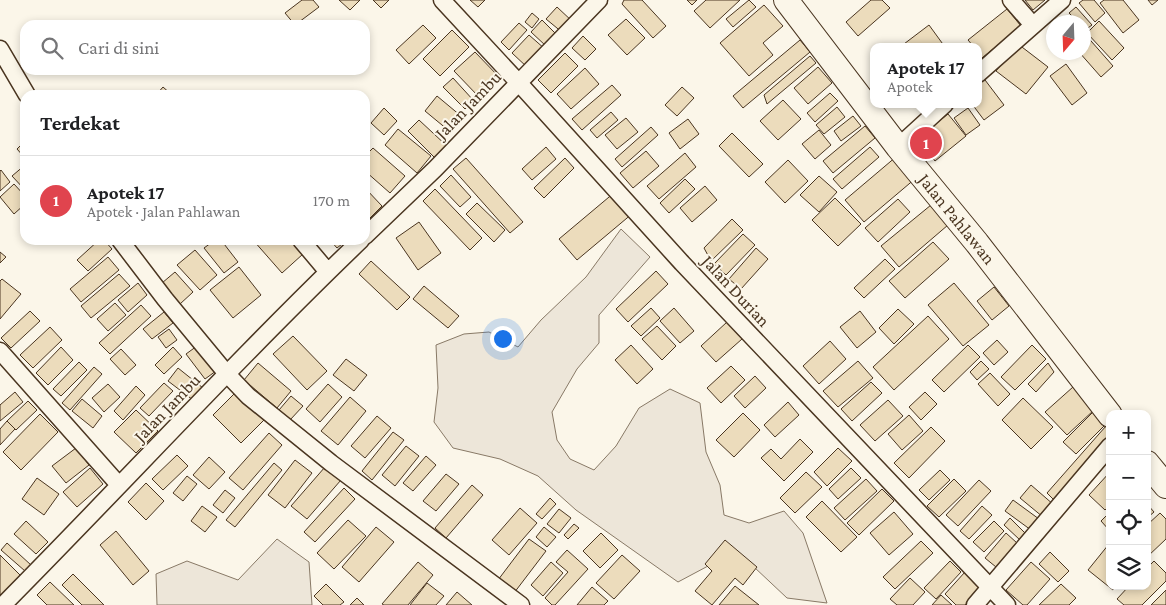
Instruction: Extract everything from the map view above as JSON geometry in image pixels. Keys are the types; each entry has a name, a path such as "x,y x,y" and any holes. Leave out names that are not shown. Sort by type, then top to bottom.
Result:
{"main road":[{"name":"Jalan Pahlawan","path":"786,0 898,147 977,243 1106,410"},
{"path":"1151,467 1166,486"}],"street":[{"name":"Jalan Durian","path":"442,0 682,263 1007,605"},
{"name":"Jalan Jambu","path":"370,231 435,169 599,0"},
{"path":"1011,0 1032,24"},
{"path":"982,70 1032,24 1062,0"},
{"path":"0,49 24,90"},
{"path":"898,147 941,108"},
{"path":"124,245 165,299 227,374 248,396 291,432 521,605"},
{"path":"305,245 328,272"},
{"name":"Jalan Jambu","path":"3,605 227,374 356,245"},
{"path":"0,351 119,486"},
{"path":"975,605 1106,451"}],"shaded area":[{"path":"621,229 650,257 599,315 599,343 577,369 552,412 557,440 570,459 594,470 616,446 639,408 670,389 700,403 706,452 720,485 724,515 749,523 784,511 803,533 827,603 787,598 754,567 723,558 678,582 576,510 538,476 500,459 453,448 434,422 438,388 436,345 464,334 489,332 518,347 541,320 586,277"},
{"path":"277,539 309,562 312,605 157,605 156,574 187,561 238,580"}],"building":[{"path":"302,0 313,0 319,7 302,20 291,20 285,13"},
{"path":"339,0 360,0 350,10"},
{"path":"373,0 389,0 381,8"},
{"path":"470,0 485,0 478,7"},
{"path":"624,0 642,0 666,26 653,38 622,4"},
{"path":"687,0 697,0 692,5"},
{"path":"706,0 740,0 710,28 694,11"},
{"path":"749,0 756,7 733,27 726,19"},
{"path":"871,0 882,0 890,8 858,36 846,22"},
{"path":"1025,0 1045,0 1033,10"},
{"path":"1083,0 1094,0 1105,13 1095,22 1079,3"},
{"path":"1104,0 1123,0 1139,20 1123,33 1100,3"},
{"path":"1148,0 1158,0 1152,5"},
{"path":"764,5 783,26 763,43 773,55 749,76 720,43"},
{"path":"557,7 573,22 563,33 546,19"},
{"path":"1076,7 1083,15 1071,15 1069,13"},
{"path":"1007,9 1021,26 982,58 982,43 971,43 968,40"},
{"path":"532,13 539,19 532,28 525,22"},
{"path":"626,19 645,38 627,55 608,35"},
{"path":"542,20 556,34 546,46 531,32"},
{"path":"1099,21 1124,48 1112,60 1091,37 1091,29"},
{"path":"519,23 527,30 509,50 501,42"},
{"path":"423,25 436,38 409,64 396,50"},
{"path":"929,25 942,43 905,43"},
{"path":"452,30 469,47 440,76 423,59"},
{"path":"529,35 545,49 528,68 512,53"},
{"path":"583,36 596,49 585,60 572,48"},
{"path":"800,40 810,52 743,108 733,96"},
{"path":"1091,41 1113,66 1101,77 1086,60 1091,60"},
{"path":"1018,44 1048,67 1026,94 996,71"},
{"path":"475,52 500,78 479,97 454,71"},
{"path":"565,53 578,66 551,93 538,80"},
{"path":"810,56 816,63 767,104 764,95"},
{"path":"1066,64 1087,93 1072,105 1050,76"},
{"path":"818,67 832,83 808,104 794,88"},
{"path":"585,68 599,84 571,109 557,94"},
{"path":"982,76 1004,105 984,120 975,108 982,108"},
{"path":"453,78 474,101 465,109 443,87"},
{"path":"612,85 621,95 582,130 572,119"},
{"path":"682,87 694,98 677,116 665,105"},
{"path":"830,93 838,101 815,122 807,113"},
{"path":"437,96 461,116 448,130 425,111"},
{"path":"783,100 801,119 778,140 760,121"},
{"path":"837,107 845,117 824,134 816,125"},
{"path":"384,108 397,121 384,135 371,123"},
{"path":"968,108 980,125 966,135 954,118"},
{"path":"611,112 618,120 597,138 590,130"},
{"path":"948,114 966,136 935,161 917,139"},
{"path":"853,116 861,126 841,141 834,131"},
{"path":"626,118 638,132 617,149 605,135"},
{"path":"688,119 699,134 680,149 669,133"},
{"path":"419,120 448,147 436,159 408,131"},
{"path":"865,126 875,138 833,173 823,161"},
{"path":"651,127 658,135 622,167 615,159"},
{"path":"398,129 431,156 417,173 385,145"},
{"path":"819,130 831,145 815,159 802,144"},
{"path":"732,133 763,164 749,177 719,146"},
{"path":"546,147 556,159 532,180 522,169"},
{"path":"870,147 879,157 842,189 833,179"},
{"path":"373,148 405,176 390,193 370,175 370,151"},
{"path":"646,151 659,166 633,188 620,173"},
{"path":"685,153 696,167 659,199 647,186"},
{"path":"897,156 916,178 864,222 845,200"},
{"path":"466,158 523,222 510,233 453,169"},
{"path":"565,158 574,168 544,198 534,188"},
{"path":"788,160 808,181 785,203 765,182"},
{"path":"20,169 20,185 12,176"},
{"path":"0,171 10,182 0,191"},
{"path":"451,175 471,197 460,207 440,186"},
{"path":"819,176 837,192 819,212 800,195"},
{"path":"685,179 695,189 669,213 660,203"},
{"path":"14,184 20,191 20,209 14,214 0,197"},
{"path":"705,186 717,200 692,222 680,208"},
{"path":"435,189 482,238 470,250 423,201"},
{"path":"615,192 633,213 577,260 559,239"},
{"path":"370,193 382,206 370,218"},
{"path":"835,198 861,224 838,246 812,220"},
{"path":"898,199 910,212 878,242 865,228"},
{"path":"477,203 505,230 494,242 466,214"},
{"path":"931,205 948,225 899,267 881,246"},
{"path":"732,219 743,230 711,261 704,248"},
{"path":"419,222 441,253 418,270 396,238"},
{"path":"743,234 755,245 726,275 714,264"},
{"path":"933,242 949,259 905,298 889,281"},
{"path":"94,245 108,245 112,249 88,271 77,260"},
{"path":"208,245 225,245 238,262 224,273 204,248"},
{"path":"257,245 295,245 303,254 282,273"},
{"path":"756,248 768,259 741,289 729,279"},
{"path":"195,250 217,275 200,290 177,265"},
{"path":"0,252 6,257 0,263"},
{"path":"108,257 119,270 81,302 70,289"},
{"path":"885,259 895,269 864,298 854,288"},
{"path":"371,261 410,297 397,310 359,274"},
{"path":"239,267 261,295 233,318 210,290"},
{"path":"656,271 668,284 628,322 616,309"},
{"path":"175,272 193,292 180,304 162,283"},
{"path":"119,274 130,286 91,318 81,306"},
{"path":"2,279 21,294 0,319 0,281"},
{"path":"138,283 147,295 128,312 118,300"},
{"path":"954,283 989,325 963,346 928,305"},
{"path":"424,286 459,316 448,328 413,299"},
{"path":"994,287 1009,306 992,320 977,301"},
{"path":"115,303 126,315 108,331 97,319"},
{"path":"141,305 151,316 110,354 99,343"},
{"path":"651,308 660,318 641,336 631,326"},
{"path":"674,308 694,331 680,343 660,321"},
{"path":"898,309 914,324 894,344 879,328"},
{"path":"30,311 40,321 11,348 1,338"},
{"path":"860,311 876,332 857,348 840,327"},
{"path":"164,312 173,323 152,339 143,329"},
{"path":"928,316 949,339 894,390 873,367"},
{"path":"727,322 742,339 716,362 701,346"},
{"path":"657,326 676,346 662,360 642,339"},
{"path":"50,327 62,340 33,368 20,355"},
{"path":"169,329 177,340 166,348 158,337"},
{"path":"293,336 327,371 307,390 273,354"},
{"path":"997,340 1008,352 994,365 983,353"},
{"path":"830,341 846,359 819,384 803,366"},
{"path":"631,345 653,369 637,384 615,360"},
{"path":"968,345 980,357 944,392 932,380"},
{"path":"1032,345 1046,359 1015,390 1001,377"},
{"path":"197,346 216,371 205,379 186,354"},
{"path":"61,347 73,360 48,385 36,373"},
{"path":"173,347 182,357 164,374 155,365"},
{"path":"121,349 136,365 125,375 110,359"},
{"path":"346,359 367,375 354,391 333,375"},
{"path":"858,361 873,378 838,407 823,391"},
{"path":"981,361 989,369 977,380 970,372"},
{"path":"79,362 87,370 61,396 53,389"},
{"path":"258,363 291,391 277,408 244,380"},
{"path":"1048,363 1054,372 1036,392 1028,384"},
{"path":"731,366 745,380 721,403 707,388"},
{"path":"94,367 102,374 70,410 62,403"},
{"path":"178,368 203,388 193,400 168,381"},
{"path":"990,373 1010,394 998,406 978,384"},
{"path":"755,376 766,388 745,408 734,396"},
{"path":"871,382 882,393 852,421 841,409"},
{"path":"164,383 173,391 149,416 140,408"},
{"path":"108,384 120,397 104,412 92,398"},
{"path":"328,384 342,397 320,422 306,409"},
{"path":"136,386 145,395 123,420 114,411"},
{"path":"1073,387 1094,410 1067,435 1045,412"},
{"path":"15,392 23,402 0,421 0,405"},
{"path":"236,392 264,420 241,443 213,415"},
{"path":"925,392 937,404 921,420 909,407"},
{"path":"291,396 303,406 290,420 279,410"},
{"path":"350,397 366,411 338,445 321,431"},
{"path":"1023,398 1053,427 1031,449 1002,420"},
{"path":"82,399 102,416 93,428 72,411"},
{"path":"888,400 903,416 875,441 860,425"},
{"path":"28,401 37,410 16,430 7,421"},
{"path":"788,402 799,415 775,437 764,425"},
{"path":"136,410 158,431 136,453 114,432"},
{"path":"1094,411 1106,422 1076,454 1063,442"},
{"path":"743,413 760,430 734,457 716,440"},
{"path":"40,414 58,432 21,470 3,452"},
{"path":"909,415 923,431 902,450 888,434"},
{"path":"377,416 391,428 365,458 351,446"},
{"path":"7,421 15,429 0,445 0,429"},
{"path":"1106,426 1106,446 1056,502 1047,493"},
{"path":"931,427 945,441 909,478 894,463"},
{"path":"393,432 404,440 372,480 362,471"},
{"path":"269,433 282,445 243,490 229,478"},
{"path":"800,439 813,452 784,481 761,458 771,449 781,459"},
{"path":"406,446 419,456 395,486 382,475"},
{"path":"76,448 89,465 66,483 52,466"},
{"path":"838,448 852,461 827,486 814,472"},
{"path":"177,455 188,466 163,490 152,479"},
{"path":"426,456 436,465 413,491 403,483"},
{"path":"209,457 225,472 209,489 193,475"},
{"path":"295,460 312,473 285,508 268,495"},
{"path":"274,463 282,470 235,527 226,520"},
{"path":"325,467 341,480 307,519 291,506"},
{"path":"90,468 103,484 77,507 63,492"},
{"path":"851,468 861,478 838,499 829,489"},
{"path":"940,470 950,480 929,500 919,490"},
{"path":"806,472 822,487 795,513 780,498"},
{"path":"446,474 459,484 436,511 423,501"},
{"path":"187,476 197,484 183,501 173,493"},
{"path":"1106,476 1106,509 1089,495"},
{"path":"37,478 59,494 44,515 22,499"},
{"path":"866,479 877,491 845,520 834,508"},
{"path":"954,479 966,491 939,517 927,506"},
{"path":"979,480 991,491 958,526 946,515"},
{"path":"146,483 164,501 146,520 128,502"},
{"path":"472,485 483,495 446,538 435,528"},
{"path":"1031,485 1054,505 1043,517 1020,498"},
{"path":"344,488 355,499 315,542 304,532"},
{"path":"882,489 894,501 859,535 847,523"},
{"path":"225,490 235,498 223,513 213,505"},
{"path":"550,498 556,504 542,519 536,514"},
{"path":"1013,500 1039,519 1031,530 1005,511"},
{"path":"822,501 857,537 841,552 806,517"},
{"path":"202,506 217,517 205,532 191,521"},
{"path":"982,506 992,515 969,539 960,531"},
{"path":"520,508 537,523 509,555 492,540"},
{"path":"559,509 571,518 559,533 547,524"},
{"path":"894,512 913,534 889,555 870,533"},
{"path":"1160,513 1166,519 1166,539 1151,553 1151,545 1151,521"},
{"path":"1106,516 1106,527 1101,521"},
{"path":"1010,518 1026,534 1020,540 1004,525"},
{"path":"348,520 366,536 334,569 317,553"},
{"path":"26,521 48,542 36,554 14,534"},
{"path":"994,521 1004,531 984,552 973,542"},
{"path":"574,524 579,528 568,539 564,535"},
{"path":"376,527 394,542 359,582 342,567"},
{"path":"544,527 556,537 547,547 536,537"},
{"path":"116,531 149,571 133,585 100,545"},
{"path":"601,533 618,550 600,568 583,551"},
{"path":"1006,533 1017,543 996,567 985,558"},
{"path":"529,539 546,551 514,593 498,580"},
{"path":"725,540 757,567 743,585 735,578 712,605 695,591 712,571 705,564"},
{"path":"921,541 933,553 895,589 883,577"},
{"path":"7,543 31,565 25,571 1,550"},
{"path":"1106,548 1106,584 1088,570"},
{"path":"567,550 588,569 555,605 552,605 545,598 568,572 556,562"},
{"path":"1050,552 1069,571 1058,582 1039,564"},
{"path":"0,555 20,575 1,595 0,594"},
{"path":"622,555 640,571 614,599 596,583"},
{"path":"950,561 961,572 936,599 924,588"},
{"path":"1154,561 1166,573 1166,581 1142,605 1124,605 1117,599 1125,590 1151,590 1151,564"},
{"path":"418,562 433,575 408,605 382,604"},
{"path":"551,562 563,573 543,596 531,585"},
{"path":"1031,562 1050,579 1027,605 1023,605 1006,590"},
{"path":"965,572 981,587 965,605 956,605 945,594"},
{"path":"73,574 104,605 82,605 62,585"},
{"path":"910,578 925,592 913,605 897,605 890,599"},
{"path":"50,582 74,605 47,605 37,595"},
{"path":"427,583 444,596 436,605 410,605"},
{"path":"326,584 344,602 340,605 323,605 314,596"},
{"path":"1061,584 1076,598 1069,605 1039,605"},
{"path":"735,586 759,605 719,605"},
{"path":"592,587 608,601 604,605 577,605"},
{"path":"1166,590 1166,605 1151,605"},
{"path":"457,592 472,605 446,605"},
{"path":"941,595 952,605 932,605"},
{"path":"357,598 364,605 350,605"}],"place":[{"name":"Apotek 17","path":"926,143"}]}
